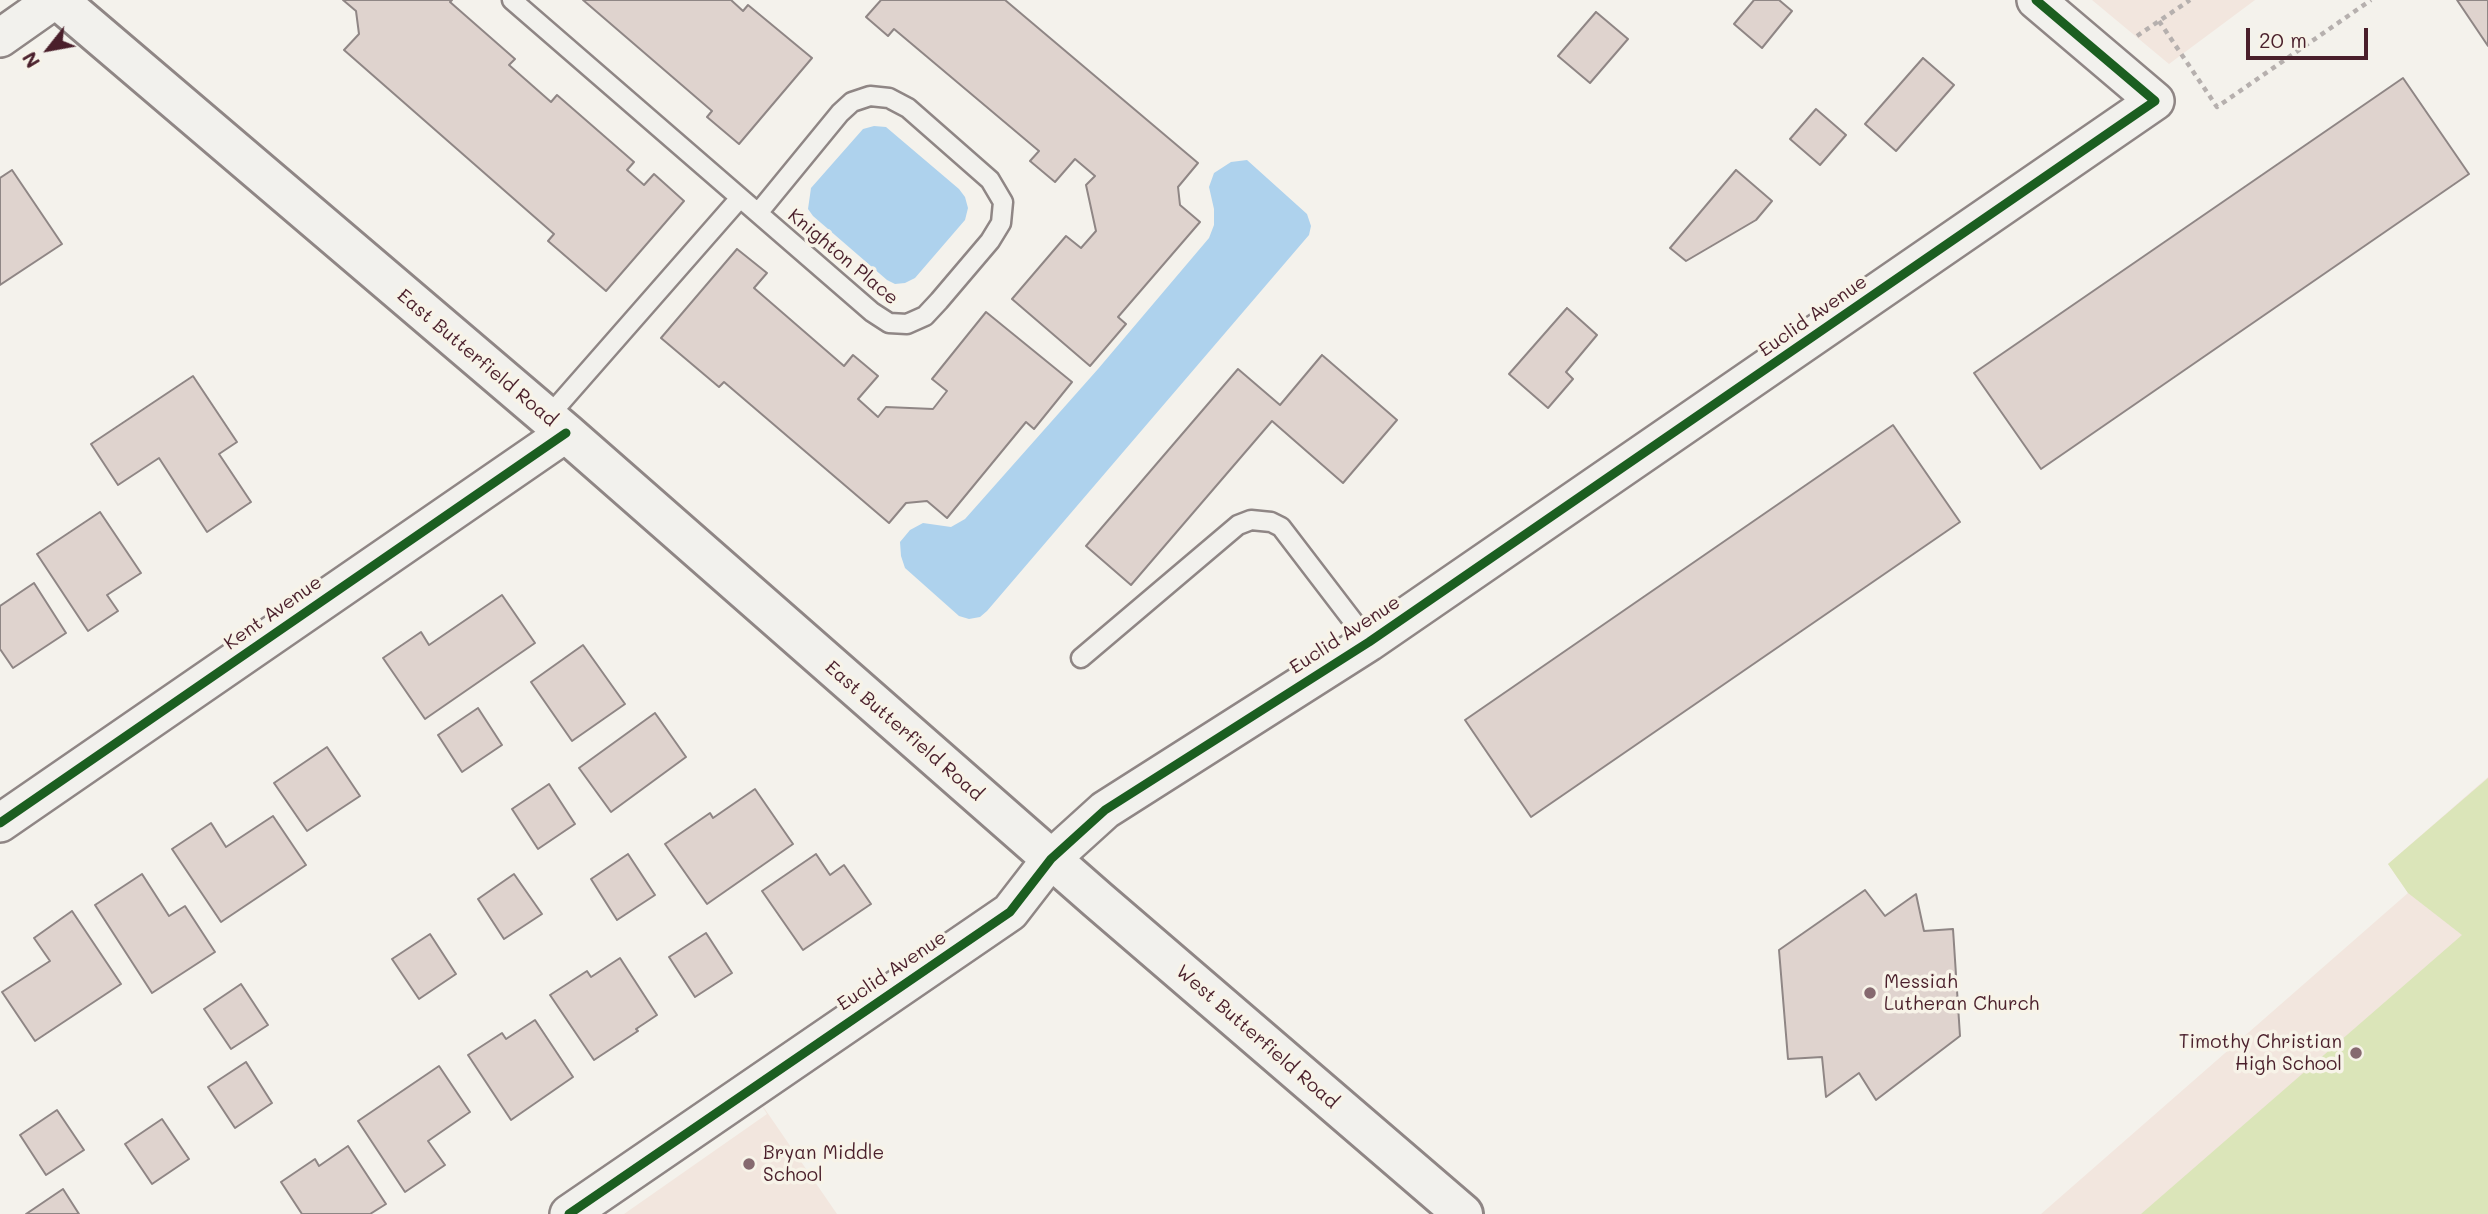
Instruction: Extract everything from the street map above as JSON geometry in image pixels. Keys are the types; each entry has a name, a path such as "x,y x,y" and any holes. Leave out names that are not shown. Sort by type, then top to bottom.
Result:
{"main road":[{"name":"East Butterfield Road","path":"56,0 557,426 1051,859"},
{"name":"West Butterfield Road","path":"1051,859 1463,1214"}],"street":[{"path":"0,38 56,0"},
{"path":"2036,0 2104,58"},
{"name":"Euclid Avenue","path":"569,1214 1010,912 1051,859 1105,810 1369,642 2155,101 2104,58"},
{"name":"Kent Avenue","path":"0,823 557,426"}],"lane":[{"name":"Knighton Place","path":"512,0 872,312 889,323 907,324 925,316 990,241 1001,223 1003,202 990,180 908,108 889,98 870,96 852,102 840,113 758,213"},
{"path":"557,426 740,198"},
{"path":"1081,658 1238,525 1251,520 1271,522 1282,527 1369,642"}],"path":[{"path":"2104,58 2190,0"},
{"path":"2159,21 2217,107 2371,0"}],"shaded area":[{"path":"2092,0 2255,0 2169,64"},
{"name":"Timothy Christian High School","path":"2488,777 2488,1214 2041,1214 2408,893 2388,864"},
{"name":"Bryan Middle School","path":"749,1086 837,1214 624,1214 767,1114"}],"green space":[{"name":"Timothy Christian High School","path":"2488,778 2488,1214 2141,1214 2462,935 2408,893 2388,864"}],"water":[{"path":"886,127 959,189 968,208 965,220 915,278 905,283 895,284 887,280 808,209 811,188 863,129"},
{"path":"1247,160 1307,214 1311,226 1309,235 987,611 980,617 969,619 959,616 905,568 900,542 910,530 923,523 951,527 965,519 1209,238 1214,225 1209,187 1214,173 1231,162"}],"building":[{"path":"343,0 452,0 450,2 515,59 509,65 551,102 557,95 634,162 627,170 644,185 654,174 684,201 606,291 548,241 554,234 344,50 359,34 356,11"},
{"path":"583,0 731,0 743,11 748,5 812,58 739,144 707,117 712,111"},
{"path":"881,0 1005,0 1198,163 1178,187 1180,205 1200,222 1118,317 1126,324 1090,366 1012,299 1066,236 1081,248 1096,231 1086,185 1095,176 1075,159 1055,182 1030,161 1039,151 894,29 888,36 866,17"},
{"path":"1754,0 1779,0 1792,11 1762,48 1734,24"},
{"path":"2457,0 2488,0 2488,46"},
{"path":"1596,12 1628,39 1590,83 1558,56"},
{"path":"1923,58 1954,85 1896,151 1865,124"},
{"path":"2403,78 2469,174 2041,469 1974,373"},
{"path":"1816,109 1846,135 1820,165 1790,139"},
{"path":"12,170 62,244 0,285 0,178"},
{"path":"1736,170 1772,201 1756,220 1686,261 1670,248"},
{"path":"737,249 767,273 754,288 844,366 853,355 878,376 858,399 878,417 886,407 933,409 947,391 932,379 986,312 1072,382 1034,429 1026,422 947,518 927,501 906,503 889,523 724,382 719,387 661,338"},
{"path":"1567,308 1597,335 1566,372 1573,379 1548,408 1509,374"},
{"path":"1322,355 1397,420 1343,483 1272,421 1131,585 1086,546 1238,369 1280,405"},
{"path":"193,376 237,442 219,454 251,502 207,532 159,458 118,485 91,444"},
{"path":"1893,425 1960,522 1531,817 1465,720"},
{"path":"100,512 141,573 107,595 118,611 88,631 37,554"},
{"path":"34,583 66,633 13,668 0,649 0,606"},
{"path":"502,595 535,643 425,719 383,658 421,632 429,645"},
{"path":"583,645 625,704 572,741 531,682"},
{"path":"478,708 502,745 462,772 438,735"},
{"path":"655,713 686,757 611,812 579,768"},
{"path":"327,747 360,796 307,831 274,783"},
{"path":"549,784 575,824 538,849 512,809"},
{"path":"755,789 793,844 707,904 665,844 710,813 713,818"},
{"path":"273,816 306,865 221,922 172,849 211,823 226,847"},
{"path":"628,854 655,895 617,920 591,879"},
{"path":"816,854 830,875 844,865 871,904 803,950 762,891"},
{"path":"142,874 169,916 185,906 215,952 152,993 95,905"},
{"path":"514,874 542,914 504,939 478,899"},
{"name":"Messiah Lutheran Church","path":"1865,890 1885,916 1916,894 1924,931 1953,929 1960,1036 1876,1100 1859,1073 1826,1097 1822,1057 1788,1059 1779,950"},
{"path":"72,911 121,984 35,1041 2,992 50,961 34,938"},
{"path":"706,933 732,973 695,997 669,957"},
{"path":"430,934 456,974 419,999 392,959"},
{"path":"620,958 657,1015 594,1060 550,995 587,971 591,977"},
{"path":"241,984 268,1025 231,1049 204,1009"},
{"path":"535,1020 573,1077 511,1120 468,1055 502,1033 506,1039"},
{"path":"246,1062 272,1103 235,1128 208,1087"},
{"path":"439,1066 470,1112 428,1141 445,1165 405,1192 358,1121"},
{"path":"57,1110 84,1150 46,1175 20,1135"},
{"path":"162,1119 189,1159 152,1184 125,1144"},
{"path":"348,1146 386,1204 370,1214 302,1214 281,1182 315,1159 319,1166"},
{"path":"63,1189 79,1214 26,1214"}],"cycle path":[{"path":"569,1214 1010,912 1051,859 1105,810 1369,642 2155,101 2036,0"},
{"path":"0,823 566,433"}],"place":[{"name":"Messiah Lutheran Church","path":"1870,993"},
{"name":"Timothy Christian High School","path":"2356,1053"},
{"name":"Bryan Middle School","path":"749,1164"}]}
